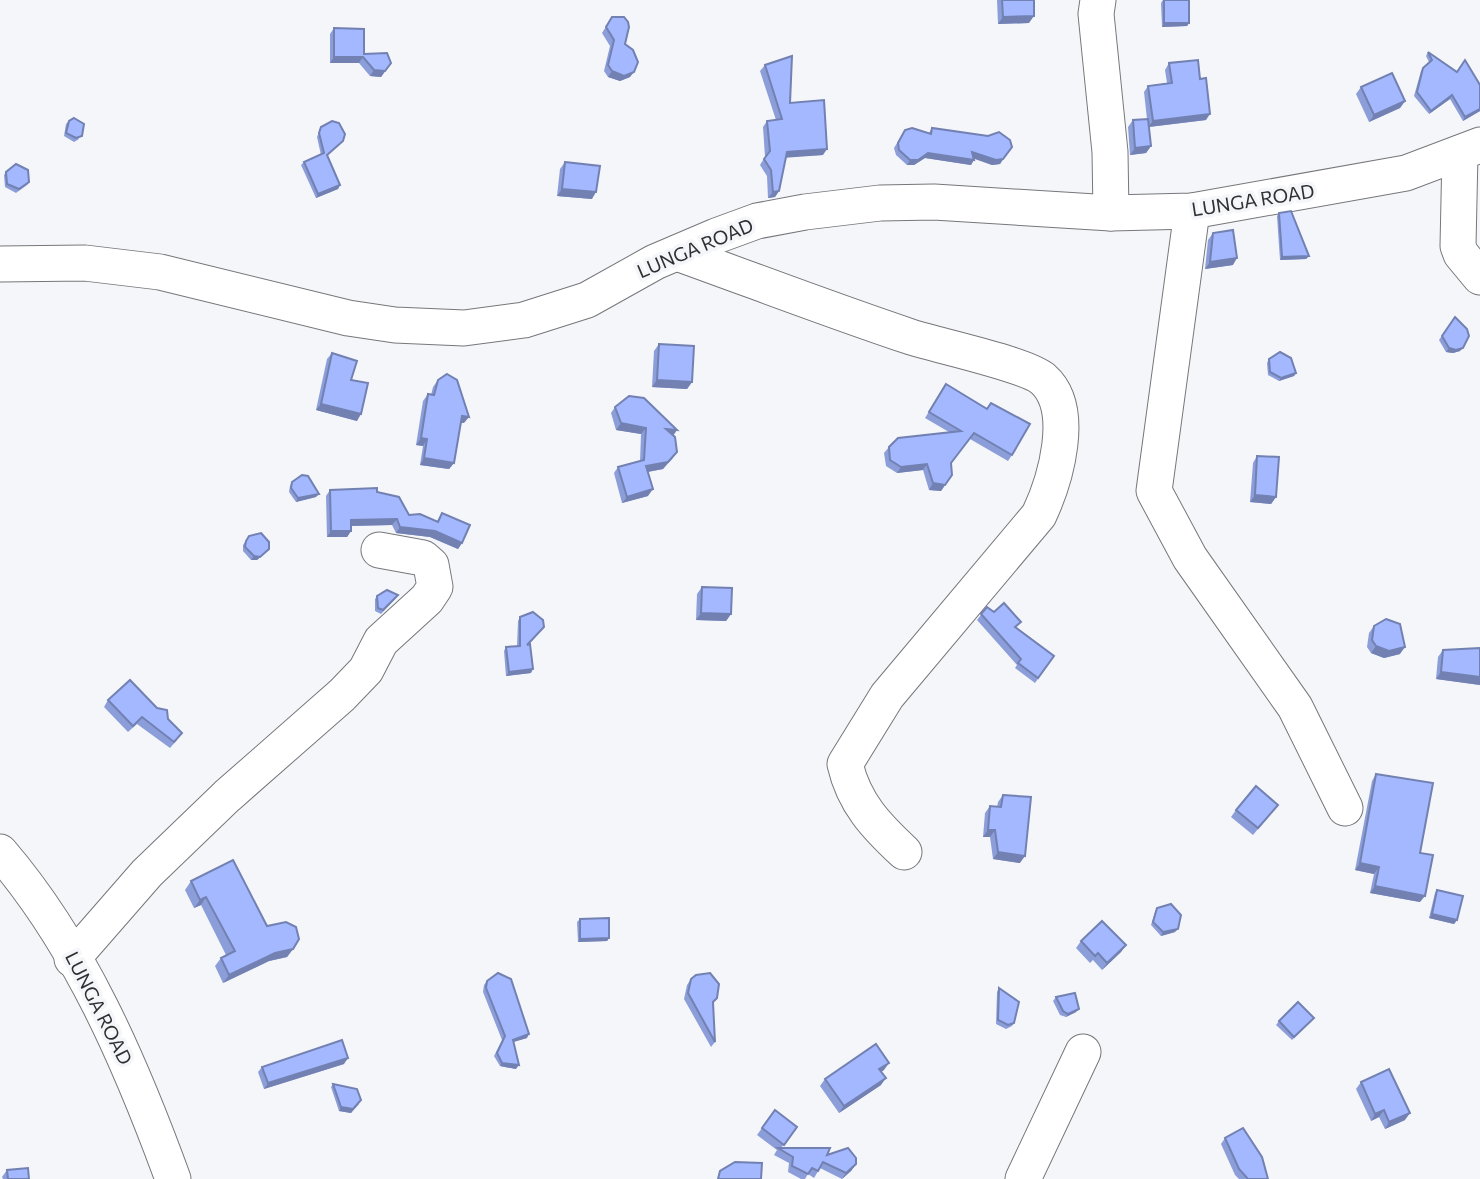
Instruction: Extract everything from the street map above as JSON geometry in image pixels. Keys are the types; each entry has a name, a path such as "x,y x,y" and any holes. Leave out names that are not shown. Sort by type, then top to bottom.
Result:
{"street":[{"path":"1098,0 1096,14 1110,152 1111,213"},
{"path":"1470,149 1458,246 1461,254 1480,277"},
{"name":"LUNGA ROAD","path":"0,264 85,263 160,272 348,318 395,326 464,328 524,320 587,300 677,253 757,221 880,203 934,202 1111,213 1192,211 1406,173 1470,149"},
{"path":"1192,211 1154,491 1190,558 1295,707 1345,808"},
{"path":"677,253 912,338 1021,370 1042,378 1051,390 1062,438 1049,495 1039,515 887,696 845,764 850,783 873,824 904,852"},
{"path":"72,959 147,873 227,796 342,695 366,670 381,641 427,599 435,587 431,565 415,555 379,550"},
{"name":"LUNGA ROAD","path":"0,852 24,879 72,959 127,1060 173,1179"},
{"path":"1023,1179 1083,1052"}],"building":[{"path":"1002,0 1034,0 1034,16 1003,17"},
{"path":"1164,0 1189,0 1189,23 1164,23"},
{"path":"612,17 624,17 628,22 625,44 633,50 638,62 634,72 624,76 612,71 608,65 614,40 606,27"},
{"path":"334,28 364,29 364,54 387,53 391,63 385,71 374,70 363,57 334,57"},
{"path":"1428,52 1457,72 1465,60 1480,85 1480,109 1465,117 1452,95 1431,111 1417,92 1423,68 1432,60"},
{"path":"792,56 790,103 824,100 827,149 787,152 779,191 773,192 771,170 764,159 770,151 767,121 782,119 765,65"},
{"path":"1198,60 1200,79 1206,78 1210,114 1153,121 1148,86 1172,83 1169,63"},
{"path":"1392,73 1405,101 1374,115 1361,87"},
{"path":"74,118 84,124 82,136 76,138 66,133 69,121"},
{"path":"1148,119 1151,146 1135,148 1133,120"},
{"path":"332,121 339,123 345,134 343,141 327,155 340,185 318,194 304,162 324,153 319,133 321,127"},
{"path":"912,128 931,134 932,128 988,136 999,132 1010,140 1012,147 1003,159 996,160 972,152 974,160 928,153 918,160 910,160 899,150 898,143 905,130"},
{"path":"565,162 600,166 596,192 562,189"},
{"path":"16,164 28,170 29,182 19,189 7,184 6,172"},
{"path":"1291,211 1309,256 1282,257 1279,213"},
{"path":"1233,230 1237,258 1210,262 1213,233"},
{"path":"1455,317 1467,329 1469,336 1463,348 1456,350 1449,348 1442,336"},
{"path":"659,344 694,346 692,382 657,380"},
{"path":"1280,352 1291,358 1296,373 1281,378 1270,372 1269,359"},
{"path":"332,353 357,361 351,380 368,383 361,414 321,404"},
{"path":"447,374 457,380 469,417 462,416 454,463 424,458 427,439 421,438 428,394 434,395 438,380"},
{"path":"946,384 987,409 991,403 1030,424 1012,455 974,433 951,463 952,475 945,485 933,483 927,464 901,467 890,460 889,447 898,438 961,431 929,412"},
{"path":"629,396 644,398 677,430 666,429 675,437 677,452 668,462 646,466 653,489 627,497 618,467 644,460 646,428 621,423 615,407"},
{"path":"1257,456 1279,457 1276,497 1255,495"},
{"path":"302,475 308,476 319,494 298,498 291,488 292,482"},
{"path":"377,488 377,492 399,497 409,515 420,514 438,522 442,513 470,525 462,543 435,531 400,527 397,519 351,520 351,531 331,531 330,490"},
{"path":"261,533 269,542 269,549 260,557 254,556 245,547 246,541 249,536"},
{"path":"702,587 732,588 731,614 701,613"},
{"path":"387,590 398,595 383,610 378,608 377,596"},
{"path":"1004,603 1021,622 1015,627 1054,656 1038,678 1018,663 1021,659 981,614 987,607 994,612"},
{"path":"533,612 543,620 544,627 527,645 530,644 533,669 509,672 506,647 520,646 520,617"},
{"path":"1386,619 1400,624 1405,647 1389,651 1376,646 1372,640 1374,626"},
{"path":"1480,648 1480,677 1441,672 1443,650"},
{"path":"130,680 157,708 167,710 168,719 182,733 174,742 142,717 133,726 108,700"},
{"path":"1376,774 1433,783 1420,853 1433,855 1425,896 1375,886 1379,867 1360,863"},
{"path":"1256,786 1278,805 1258,828 1236,810"},
{"path":"1003,795 1031,797 1025,856 998,852 995,830 988,830 990,806 1001,807"},
{"path":"233,860 267,926 286,922 296,927 299,939 293,949 275,953 229,975 221,958 235,951 206,897 200,900 191,881"},
{"path":"1437,890 1463,896 1457,920 1432,914"},
{"path":"1171,904 1181,915 1178,929 1163,932 1153,922 1157,908"},
{"path":"609,918 609,938 580,939 580,919"},
{"path":"1102,921 1126,945 1107,963 1098,953 1095,956 1081,941"},
{"path":"498,973 511,979 529,1034 513,1040 519,1065 502,1063 497,1053 505,1036 486,988 487,981"},
{"path":"710,973 719,984 717,998 713,1002 715,1042 688,993 691,979 696,975"},
{"path":"999,988 1019,1002 1014,1023 1008,1025 998,1020"},
{"path":"1075,993 1079,1009 1068,1014 1063,1011 1056,997"},
{"path":"1298,1002 1314,1018 1294,1037 1279,1021"},
{"path":"342,1040 348,1058 268,1083 262,1067"},
{"path":"876,1044 889,1063 879,1069 886,1078 844,1106 825,1079"},
{"path":"1389,1069 1410,1113 1389,1122 1384,1110 1375,1114 1361,1082"},
{"path":"333,1084 357,1089 361,1100 353,1109 341,1107"},
{"path":"775,1110 797,1127 784,1145 762,1128"},
{"path":"1243,1128 1262,1157 1268,1179 1248,1179 1239,1169 1225,1138"},
{"path":"778,1148 830,1148 827,1155 848,1148 856,1158 856,1164 846,1173 823,1162 818,1171 812,1168 808,1174 792,1166 793,1157"},
{"path":"735,1162 762,1163 761,1179 718,1179 720,1171"},
{"path":"28,1168 29,1179 8,1179 7,1170"}]}
